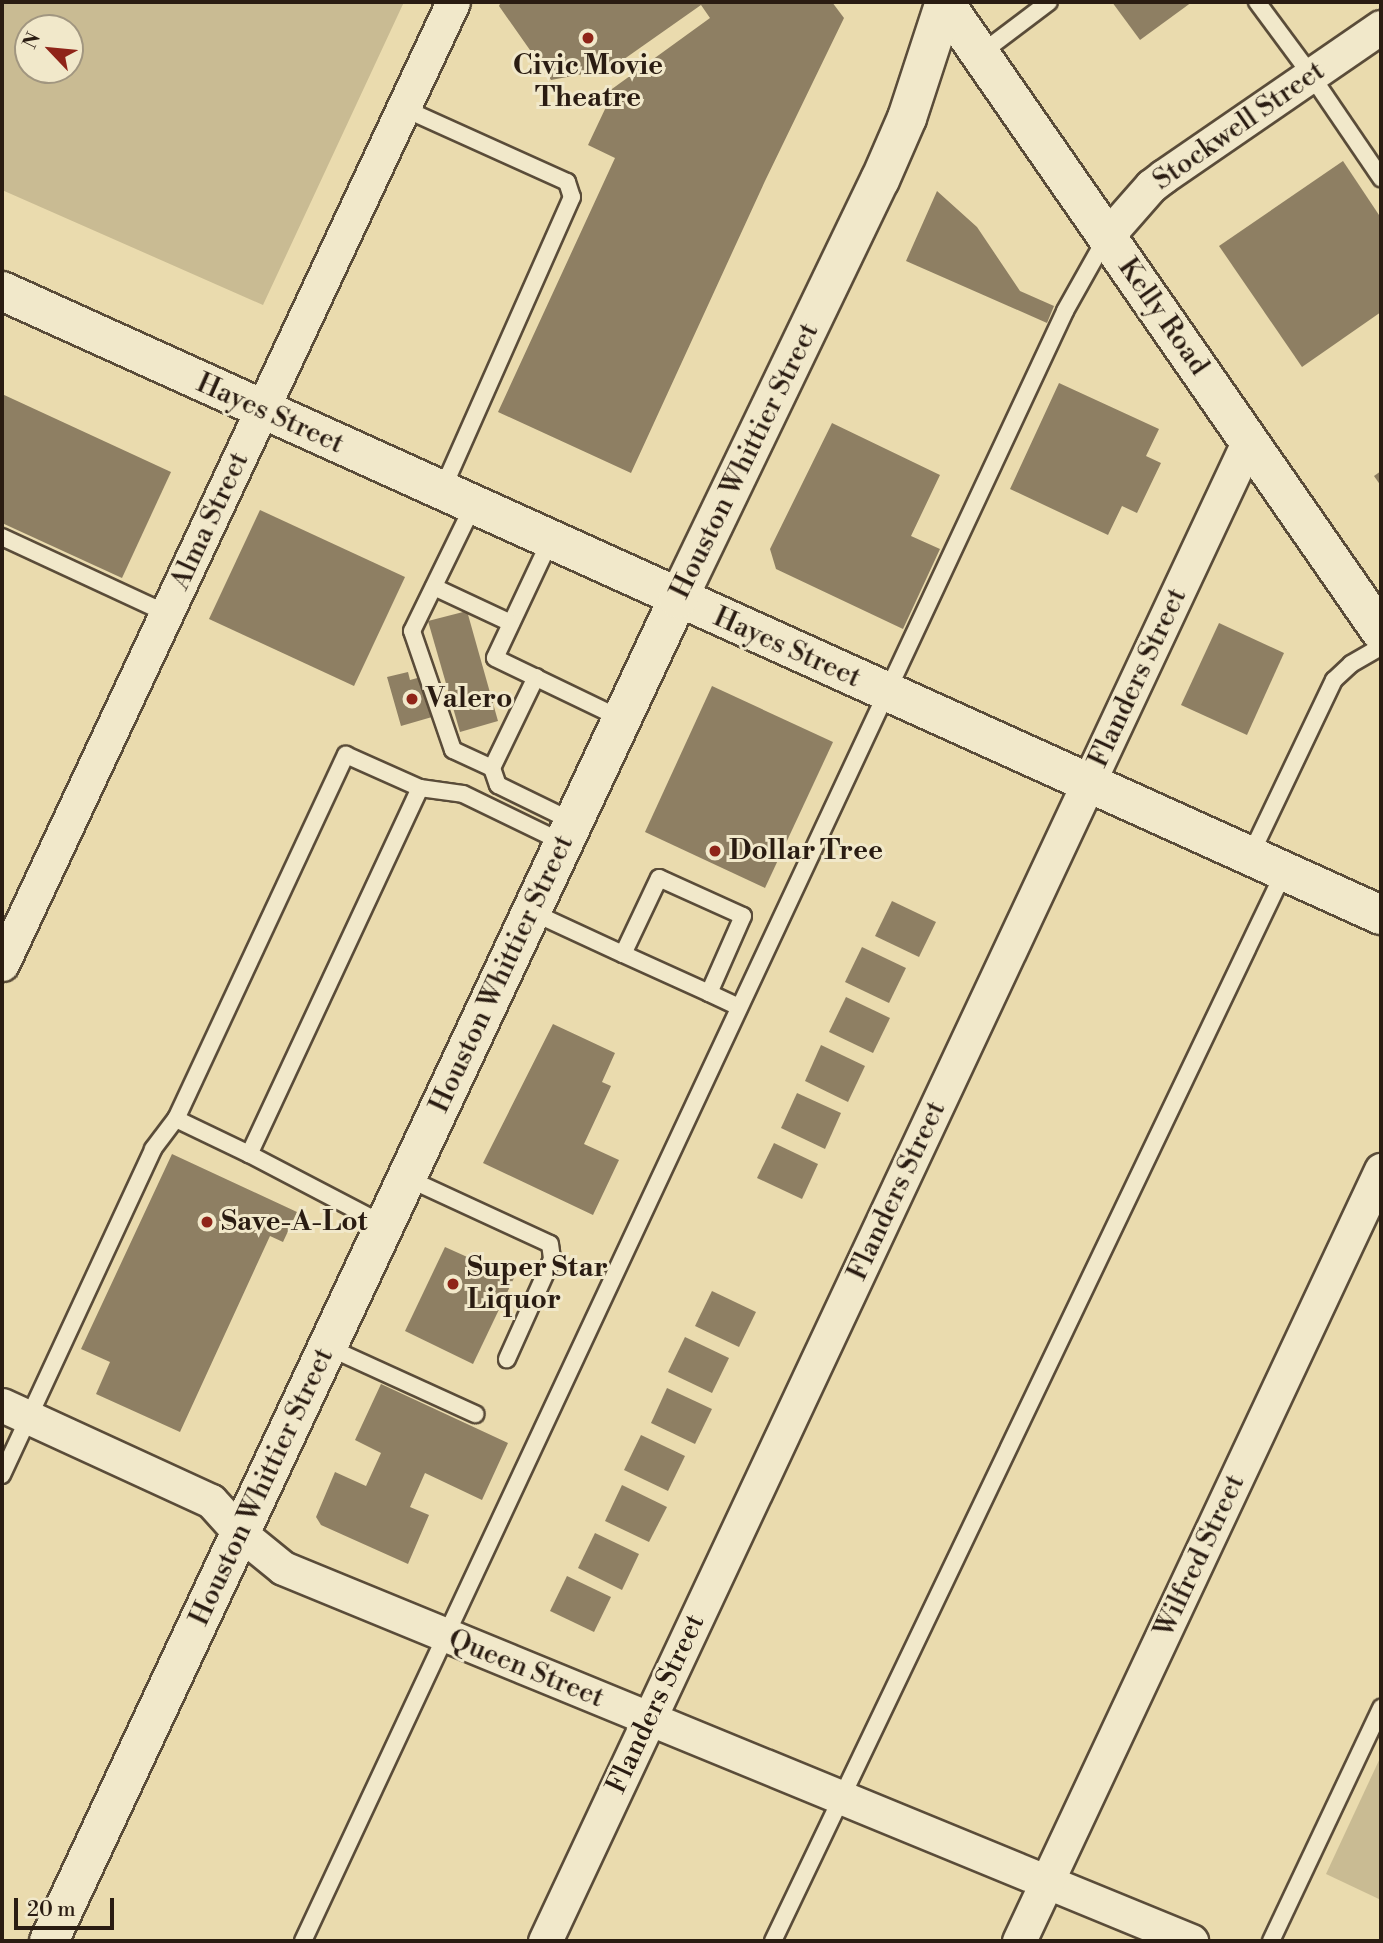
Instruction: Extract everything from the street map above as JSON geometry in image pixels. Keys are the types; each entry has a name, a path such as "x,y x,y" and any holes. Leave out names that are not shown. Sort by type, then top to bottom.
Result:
{"street":[{"name":"Alma Street","path":"2,964 453,2"},
{"name":"Kelly Road","path":"945,2 1380,630"},
{"name":"Houston Whittier Street","path":"49,1941 678,599 880,180 907,118 945,2"},
{"name":"Stockwell Street","path":"1107,236 1151,186 1381,27"},
{"name":"Hayes Street","path":"2,292 1381,915"},
{"name":"Flanders Street","path":"545,1941 1249,440"},
{"name":"Wilfred Street","path":"1019,1941 1381,1170"},
{"name":"Queen Street","path":"15,1411 211,1501 240,1533 283,1569 1191,1941"}],"lane":[{"path":"980,54 1049,2"},
{"path":"1257,2 1381,178"},
{"path":"403,108 567,182 572,197 457,499 434,587 412,631 453,750 492,768"},
{"path":"303,1941 1065,311 1107,236"},
{"path":"2,537 166,613"},
{"path":"550,541 495,658 622,719"},
{"path":"434,587 512,623"},
{"path":"1250,856 1334,681 1380,630"},
{"path":"536,677 492,768 498,785 569,833"},
{"path":"2,1475 15,1411 153,1149 176,1119 346,755 419,788 463,794 569,833"},
{"path":"249,1154 419,788"},
{"path":"773,1941 839,1797 1284,872"},
{"path":"623,954 659,878 743,916 709,993"},
{"path":"532,912 739,1007"},
{"path":"176,1119 385,1225"},
{"path":"407,1178 550,1244 552,1259 507,1359"},
{"path":"328,1347 475,1414"},
{"path":"1271,1941 1381,1708"}],"shaded area":[{"path":"4,2 404,2 263,305 2,190"},
{"path":"1381,1756 1381,1900 1326,1874"}],"building":[{"path":"501,2 832,2 844,18 765,181 631,473 498,412 615,158 588,145 606,107 594,102 710,18 701,5 610,69 551,80 499,6"},
{"path":"1112,2 1192,2 1140,40"},
{"path":"1343,161 1381,218 1381,312 1302,367 1219,246"},
{"path":"937,191 977,227 1020,291 1054,306 1047,323 906,261"},
{"path":"1059,383 1159,429 1146,456 1161,463 1137,513 1122,506 1108,535 1010,489"},
{"path":"2,394 171,472 122,578 2,523"},
{"path":"832,423 940,475 911,536 940,549 903,629 776,569 770,549"},
{"path":"1381,471 1381,486 1374,476"},
{"path":"260,510 405,577 354,686 209,619"},
{"path":"467,611 498,721 460,732 428,621"},
{"path":"1219,623 1284,653 1247,735 1181,705"},
{"path":"408,672 410,680 421,677 432,717 401,726 387,677"},
{"path":"712,686 833,742 765,888 645,832"},
{"path":"892,901 936,922 919,957 875,936"},
{"path":"862,947 906,968 889,1003 845,982"},
{"path":"846,997 890,1018 873,1053 829,1032"},
{"path":"553,1024 615,1053 602,1082 611,1086 584,1144 619,1160 593,1215 483,1163"},
{"path":"821,1045 865,1066 848,1102 805,1081"},
{"path":"797,1093 841,1113 825,1149 781,1128"},
{"path":"774,1143 818,1164 802,1199 757,1178"},
{"path":"172,1154 297,1212 283,1242 270,1236 180,1432 96,1394 110,1362 81,1349"},
{"path":"445,1247 514,1278 473,1364 405,1331"},
{"path":"712,1291 756,1312 739,1347 695,1326"},
{"path":"685,1337 729,1358 712,1393 668,1372"},
{"path":"381,1384 508,1443 482,1500 425,1473 410,1507 429,1515 408,1564 321,1525 316,1517 335,1472 366,1486 381,1453 355,1440"},
{"path":"667,1388 712,1409 695,1444 651,1423"},
{"path":"641,1435 685,1456 668,1491 624,1470"},
{"path":"622,1485 667,1507 649,1542 605,1521"},
{"path":"595,1533 639,1554 622,1590 578,1568"},
{"path":"567,1576 611,1597 594,1632 550,1611"}],"place":[{"name":"Civic Movie Theatre","path":"588,38"},
{"name":"Valero","path":"412,699"},
{"name":"Dollar Tree","path":"715,851"},
{"name":"Save-A-Lot","path":"207,1222"},
{"name":"Super Star Liquor","path":"453,1284"}]}
